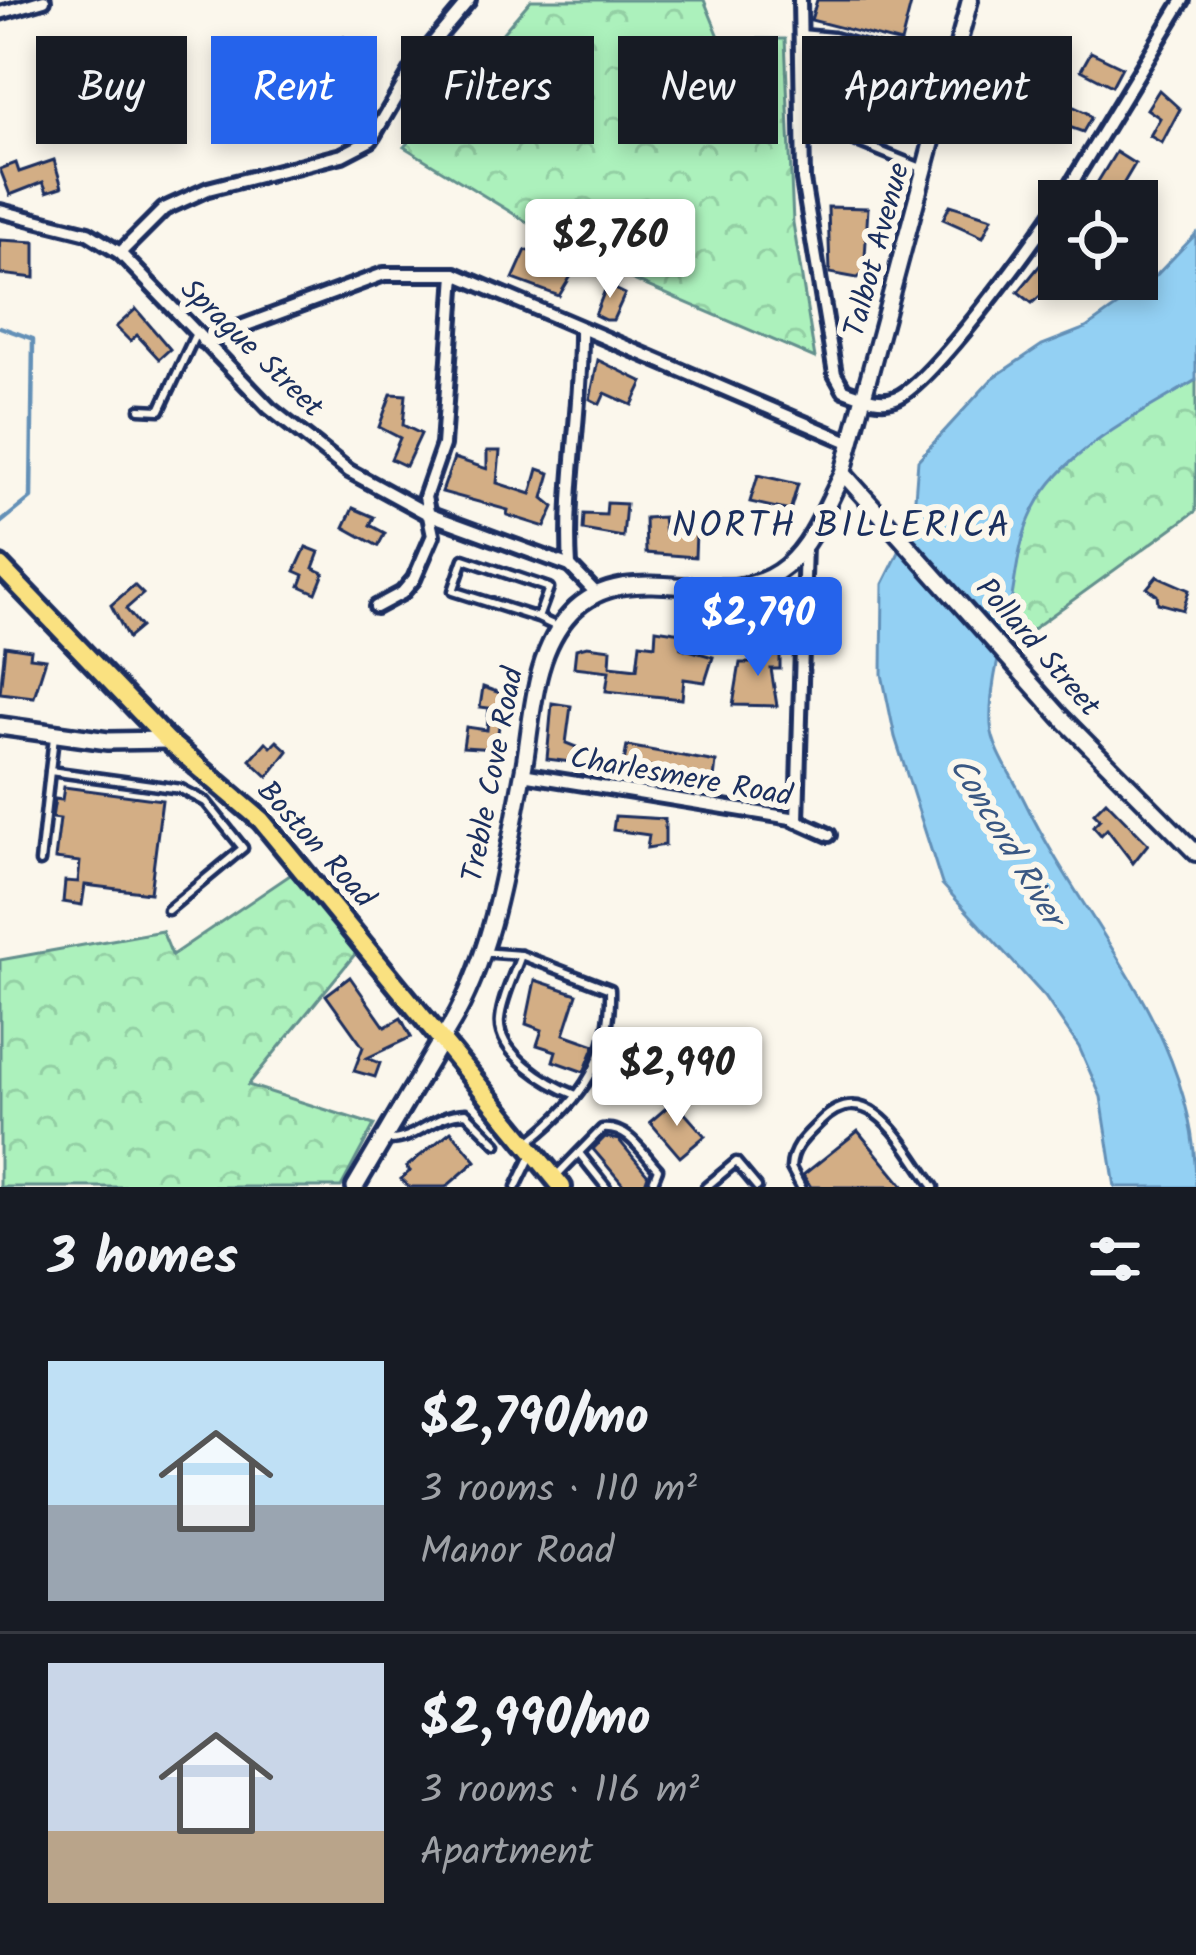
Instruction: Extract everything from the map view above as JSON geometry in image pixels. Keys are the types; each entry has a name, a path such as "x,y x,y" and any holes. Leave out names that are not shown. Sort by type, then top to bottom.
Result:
{"main road":[{"name":"Boston Road","path":"0,566 167,740 261,820 444,1036 558,1182"},
{"path":"0,726 108,741 167,740"},
{"name":"Treble Cove Road","path":"355,1187 444,1036"}],"street":[{"path":"0,13 44,0"},
{"path":"120,253 146,224 178,202 275,168 342,155 371,140 416,64 469,0"},
{"path":"800,0 802,56"},
{"name":"Talbot Avenue","path":"961,36 970,0"},
{"path":"1073,180 1183,0"},
{"path":"803,144 803,180 835,374 844,390 866,398 896,399 906,392 938,359 1038,230"},
{"name":"Talbot Avenue","path":"843,473 933,144"},
{"name":"Sprague Street","path":"0,211 88,233 120,253 268,407 350,471 428,514 570,566 596,593"},
{"path":"200,337 384,274 455,274 849,442"},
{"path":"376,607 402,593 414,579 433,535 425,497 442,445 455,274"},
{"path":"570,566 567,511 580,429 581,329"},
{"path":"596,593 637,582 746,586 783,569 805,544 843,473"},
{"name":"Pollard Street","path":"843,473 1016,665 1195,850"},
{"path":"797,821 805,544"},
{"name":"Treble Cove Road","path":"444,1036 460,1011 481,952 543,662 559,627 596,593"},
{"name":"Charlesmere Road","path":"522,774 797,821 830,835"}],"lane":[{"path":"801,34 822,36"},
{"path":"862,144 926,170"},
{"path":"140,410 160,410 200,337"},
{"path":"538,618 548,587 464,559 453,591 559,627"},
{"path":"40,862 54,733"},
{"path":"50,771 181,789 206,802 243,848 168,910"},
{"path":"481,952 521,955 607,986 605,1041 594,1077 531,1146 518,1186"},
{"path":"521,955 500,1017 501,1030 536,1078 576,1095"},
{"path":"801,1187 791,1168 798,1144 833,1109 864,1104 877,1112 934,1187"},
{"path":"380,1138 401,1140 436,1117 466,1113 497,1144"},
{"path":"558,1182 602,1129 622,1130 658,1169 651,1187"},
{"path":"579,1153 606,1187"},
{"path":"706,1187 736,1162 757,1187"}],"green space":[{"path":"531,0 704,0 719,36 618,36 618,144 778,144 778,39 785,39 793,223 815,358 596,264 404,147 594,144 594,36 500,36"},
{"path":"1196,380 1196,511 1015,642 1005,630 1024,534 1040,497 1057,475 1100,438"},
{"path":"293,873 356,953 248,1085 374,1125 341,1187 0,1187 0,960 162,931 172,955"}],"water":[{"name":"Concord River","path":"1196,234 1196,380 1101,438 1059,474 1043,495 1023,539 992,695 992,734 999,753 1158,1031 1178,1080 1191,1131 1196,1187 1115,1187 1101,1097 1079,1047 1045,997 942,884 895,737 882,674 883,584 913,524 918,460 993,378 1042,345 1086,328 1126,300 1158,300 1158,274"}],"building":[{"path":"817,0 912,0 903,36 874,36 811,20"},
{"path":"1091,52 1122,67 1112,86 1081,70"},
{"path":"1159,90 1180,109 1162,143 1150,136 1160,118 1147,109"},
{"path":"1072,106 1091,118 1083,132 1072,128"},
{"path":"1116,152 1135,164 1125,180 1099,180"},
{"path":"54,160 62,187 47,192 43,182 10,195 0,169 16,163 19,172"},
{"path":"950,205 992,218 983,237 943,219"},
{"path":"828,207 868,208 864,274 857,278 830,273"},
{"path":"0,240 35,242 35,278 0,274"},
{"path":"526,250 574,271 559,296 513,279"},
{"path":"1038,268 1038,298 1032,303 1018,292"},
{"path":"611,275 620,281 615,289 625,294 613,320 605,320 595,315"},
{"path":"136,309 170,349 159,359 137,335 130,341 116,327"},
{"path":"598,360 643,382 632,405 605,393 600,404 590,399"},
{"path":"391,394 406,395 403,425 421,434 406,466 391,459 400,438 379,427"},
{"path":"487,451 500,451 497,483 531,494 538,469 550,473 543,498 554,507 545,527 507,515 508,510 442,492 454,458 487,469"},
{"path":"758,475 798,484 790,511 750,502"},
{"path":"607,503 626,504 623,537 583,530 584,514 606,515"},
{"path":"353,508 374,517 370,525 385,533 378,546 344,527"},
{"path":"663,517 665,534 696,532 695,557 646,553 645,518"},
{"path":"306,547 319,552 313,568 324,573 316,593 300,586 304,575 295,571"},
{"path":"1157,576 1189,590 1183,610 1158,603 1157,595 1147,588"},
{"path":"134,585 143,594 126,609 141,627 128,638 111,605"},
{"path":"656,629 682,633 681,648 713,657 705,682 684,679 682,699 606,691 609,671 574,667 576,649 587,646 611,649 610,666 637,669 640,643 655,645"},
{"path":"5,646 31,650 30,657 46,659 34,697 0,693"},
{"path":"754,648 780,648 780,669 771,669 777,706 733,705 740,663 754,663"},
{"path":"483,687 503,694 496,749 463,747 466,727 487,730 489,708 480,707"},
{"path":"552,703 571,706 566,743 581,749 579,763 547,759"},
{"path":"277,741 288,751 268,777 250,760 266,742 271,747"},
{"path":"627,746 716,762 714,779 624,762"},
{"path":"64,787 162,800 150,893 85,885 82,905 63,902 65,881 78,882 80,862 55,859 60,819 52,818 55,799 62,800"},
{"path":"1106,801 1148,844 1133,863 1107,829 1101,835 1093,826 1100,819 1094,813"},
{"path":"615,816 665,819 665,845 647,848 649,835 613,830"},
{"path":"350,977 385,1027 401,1018 411,1037 367,1058 380,1063 375,1077 354,1071 363,1047 326,995"},
{"path":"535,980 577,994 564,1034 595,1045 584,1072 553,1061 556,1051 537,1045 542,1030 526,1024"},
{"path":"674,1101 705,1136 680,1157 650,1122"},
{"path":"451,1131 476,1161 446,1187 409,1187 401,1179 410,1171 406,1167"},
{"path":"858,1131 904,1187 811,1187 803,1175"},
{"path":"605,1137 619,1140 648,1175 644,1187 625,1187 593,1149"}],"waterway":[{"path":"0,327 33,339 31,498 0,523"}],"district":[{"name":"NORTH BILLERICA","path":"842,527"}]}
